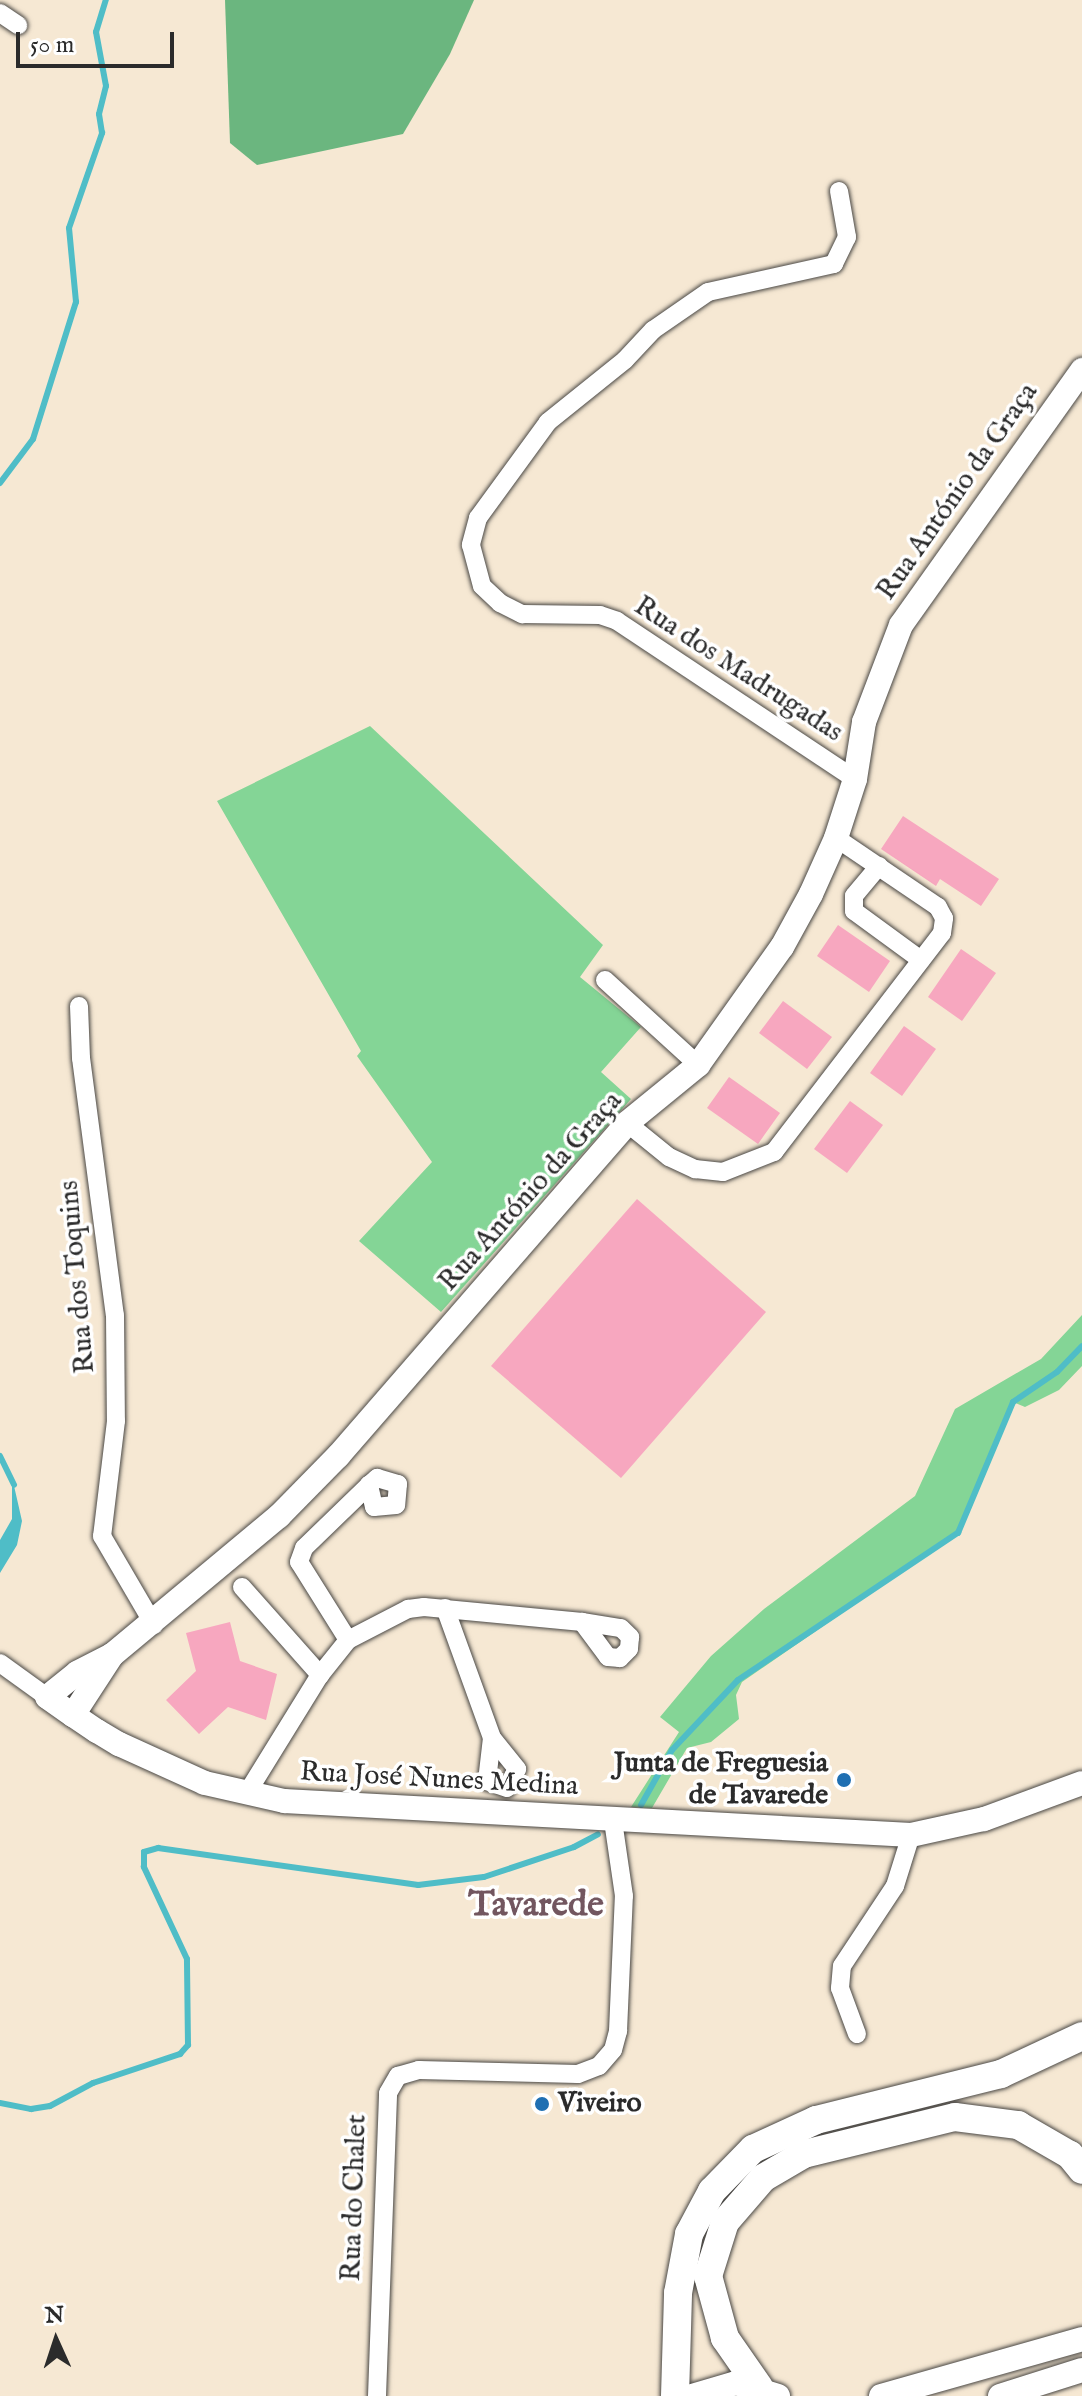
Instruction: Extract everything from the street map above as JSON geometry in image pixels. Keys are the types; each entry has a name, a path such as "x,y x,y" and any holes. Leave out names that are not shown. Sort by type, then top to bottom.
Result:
{"main road":[{"path":"675,2396 680,2271 699,2213 728,2172 753,2149 841,2113 1001,2074 1082,2036"},
{"path":"768,2392 725,2338 708,2276 725,2222 763,2178 804,2154 955,2117 1018,2125 1070,2155 1082,2170"}],"street":[{"path":"0,13 18,25"},
{"name":"Rua dos Madrugadas","path":"839,191 847,237 834,264 708,292 660,324 625,360 548,422 478,518 471,545 482,586 500,603 522,614 600,615 617,621 855,779"},
{"name":"Rua António da Graça","path":"47,1697 77,1673 112,1655 154,1625 279,1516 338,1456 627,1123 698,1065 782,947 836,838 855,779 864,722 901,625 1082,370"},
{"path":"627,1123 669,1157 695,1169 735,1169 774,1152 942,933 944,918 938,907 836,838"},
{"path":"879,866 854,896 854,911 921,960"},
{"path":"605,980 698,1065"},
{"name":"Rua dos Toquins","path":"79,1006 81,1058 115,1315 115,1434 102,1536 154,1625"},
{"path":"348,1640 299,1562 304,1548 369,1485"},
{"path":"242,1587 320,1675"},
{"path":"445,1608 492,1738"},
{"path":"247,1793 320,1675 348,1640 408,1609 445,1608 582,1622"},
{"name":"Rua António da Graça","path":"73,1715 112,1655"},
{"path":"0,1663 47,1697"},
{"name":"Rua José Nunes Medina","path":"47,1697 119,1744 205,1783 295,1802 911,1835 984,1819 1082,1783"},
{"name":"Rua do Chalet","path":"377,2396 388,2093 398,2076 419,2070 578,2074 599,2066 613,2050 618,2031 624,1896 613,1821"},
{"path":"857,2034 840,1988 842,1966 895,1886 911,1835"},
{"path":"881,2396 1082,2339"},
{"path":"1000,2396 1082,2370"},
{"path":"692,2396 736,2383 768,2392"}],"green space":[{"path":"225,0 474,0 450,54 403,134 257,165 230,143"},
{"path":"370,726 603,945 580,977 641,1027 601,1072 631,1099 441,1312 359,1241 432,1162 357,1056 361,1051 217,801"},
{"path":"1082,1315 1082,1366 1059,1390 1025,1407 1013,1402 958,1533 742,1682 736,1695 739,1719 711,1742 687,1748 652,1808 631,1807 679,1732 660,1717 711,1656 764,1609 915,1496 955,1409 1041,1359"}],"water":[{"path":"12,1477 22,1521 17,1545 0,1573 0,1540 12,1519"}],"building":[{"path":"903,816 999,879 981,906 940,879 936,886 881,849"},
{"path":"838,925 890,961 869,992 817,956"},
{"path":"961,949 996,973 962,1021 928,997"},
{"path":"783,1001 832,1037 807,1069 759,1033"},
{"path":"904,1026 936,1049 902,1096 870,1073"},
{"path":"729,1077 780,1113 758,1144 707,1108"},
{"path":"850,1101 883,1125 847,1173 814,1149"},
{"path":"637,1199 766,1312 621,1478 491,1366"},
{"path":"230,1622 240,1661 277,1674 266,1720 228,1707 199,1734 166,1700 196,1671 186,1633"}],"waterway":[{"path":"0,483 33,439 76,302 69,228 102,133 99,114 106,86 96,32 106,0"},
{"path":"641,1805 672,1750 738,1680 958,1533 1013,1402 1057,1372 1082,1346"},
{"path":"0,1456 14,1485"},
{"path":"0,2103 31,2109 50,2106 93,2083 180,2054 188,2045 187,1959 144,1867 144,1852 158,1848 418,1885 484,1877 574,1847 598,1834"}],"place":[{"name":"Junta de Freguesia de Tavarede","path":"844,1780"},
{"name":"Viveiro","path":"542,2104"}],"district":[{"name":"Tavarede","path":"536,1906"}]}
